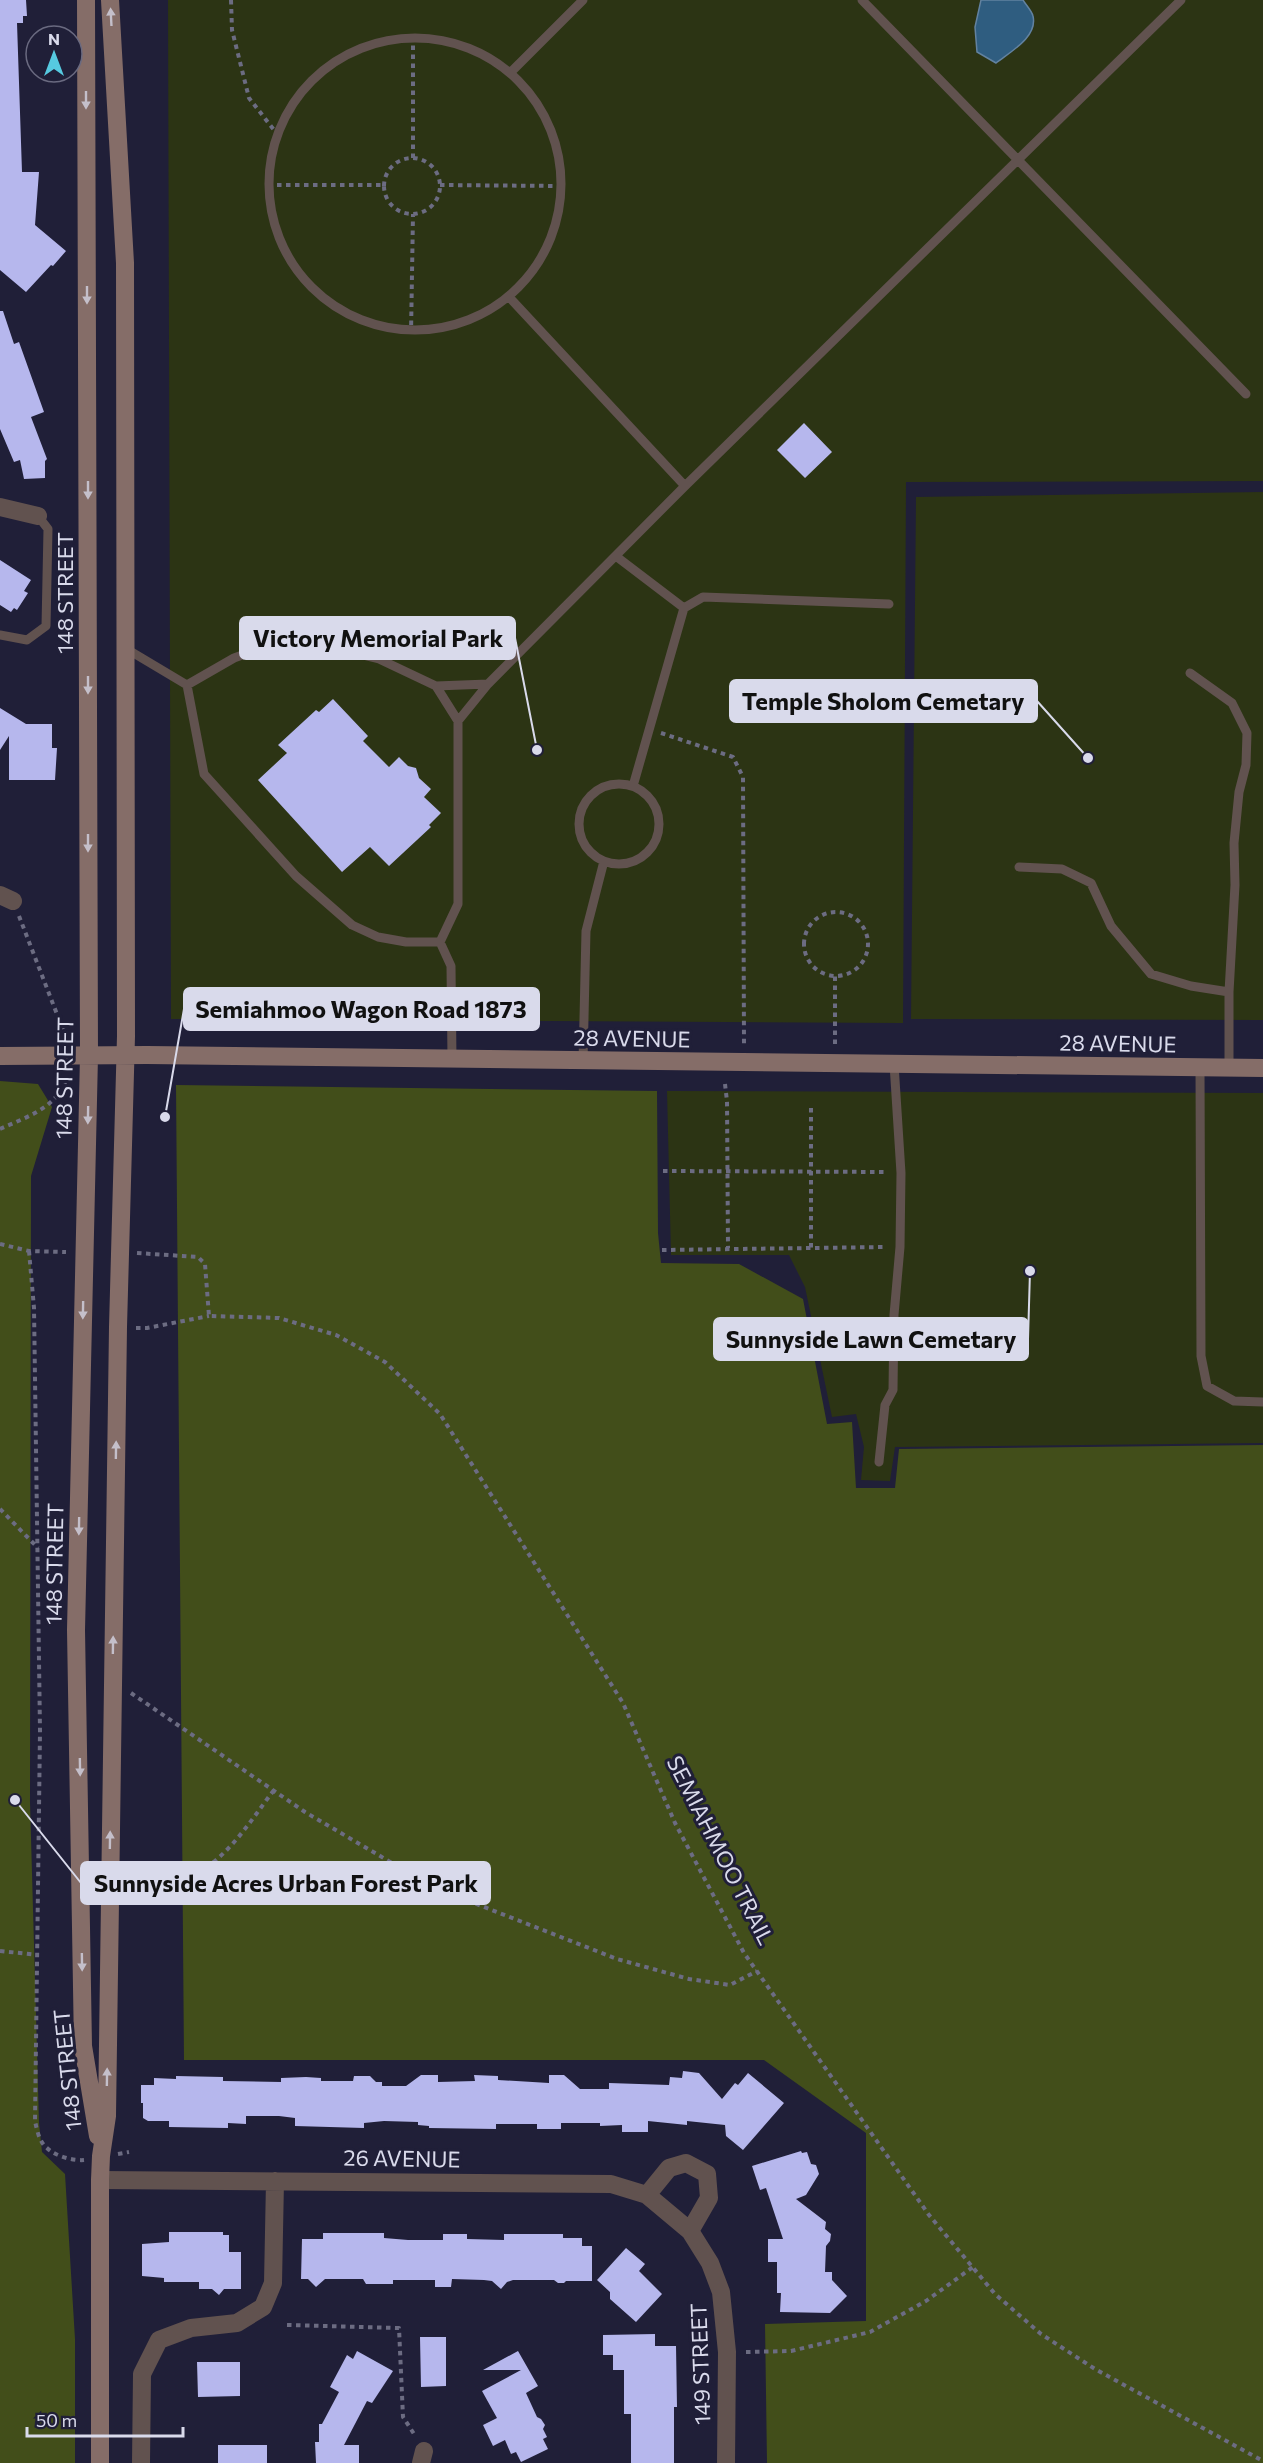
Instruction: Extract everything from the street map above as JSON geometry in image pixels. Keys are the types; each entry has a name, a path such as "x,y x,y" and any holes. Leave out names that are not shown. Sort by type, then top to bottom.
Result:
{"main road":[{"name":"148 STREET","path":"86,0 89,1056 76,1630 83,2046 101,2156"},
{"name":"148 STREET","path":"100,2463 100,2180 106,2116 118,1327 126,1056 125,263 110,0"},
{"name":"28 AVENUE","path":"0,1056 1263,1068"}],"street":[{"path":"0,507 38,516"},
{"path":"647,2196 669,2168 686,2163 707,2174 709,2198 690,2231"},
{"name":"26 AVENUE","path":"100,2180 611,2184 647,2196 690,2231"},
{"path":"141,2463 142,2374 159,2340 192,2328 237,2323 263,2307 273,2283 275,2181"},
{"name":"149 STREET","path":"690,2231 710,2262 722,2292 727,2352 726,2463"}],"lane":[{"path":"513,69 583,0"},
{"path":"862,0 1246,394"},
{"path":"458,721 488,684 617,557 685,486 1181,0"},
{"path":"402,36 413,36 462,42 513,69 535,98 553,137 559,186 554,225 538,264 510,298 473,319 411,334 345,316 307,288 280,244 268,185 274,130 319,74 363,47 402,36"},
{"path":"510,298 685,486"},
{"path":"0,635 27,640 46,626 48,529 38,516"},
{"path":"617,557 684,608"},
{"path":"633,786 684,608 703,597 889,604"},
{"path":"187,686 234,658 276,643 322,645 380,659 436,686 488,684"},
{"path":"125,648 187,686 204,774 296,876 352,925 378,937 406,942 440,942"},
{"path":"1190,673 1232,704 1247,734 1246,765 1239,792 1234,843 1235,885 1229,992 1229,1068"},
{"path":"436,686 458,721 459,904 440,942"},
{"path":"611,785 633,786 648,796 655,807 659,820 658,834 653,846 643,856 631,862 618,864 604,861 593,854 582,839 579,820 582,808 589,797 599,789 611,785"},
{"path":"583,1062 586,931 604,861"},
{"path":"1019,867 1062,868 1091,883 1111,926 1151,974 1191,986 1229,992"},
{"path":"440,942 451,966 452,1059"},
{"path":"879,1462 885,1405 893,1389 894,1315 900,1246 902,1173 894,1064"},
{"path":"1200,1068 1201,1356 1207,1386 1234,1401 1263,1402"}],"path":[{"path":"231,0 232,30 249,98 274,130"},
{"path":"413,36 413,158"},
{"path":"413,158 429,164 438,177 440,185 439,194 429,208 413,214 392,206 384,185 390,169 396,163 413,158"},
{"path":"268,185 384,185"},
{"path":"440,185 559,186"},
{"path":"411,334 413,214"},
{"path":"650,729 733,757 742,777 744,1047"},
{"path":"7,898 67,1035"},
{"path":"834,912 853,917 866,933 868,943 862,962 846,974 835,976 825,974 808,960 804,939 807,929 814,920 834,912"},
{"path":"834,1048 835,976"},
{"path":"0,1129 45,1108 57,1096 66,1080"},
{"path":"725,1084 728,1248"},
{"path":"811,1108 811,1248"},
{"path":"663,1170 902,1173"},
{"path":"0,1244 29,1251 64,1252"},
{"path":"662,1250 900,1246"},
{"path":"29,1251 34,1308 40,1731 39,1955 35,2121 38,2135 47,2148 77,2161"},
{"path":"161,1253 202,1259 207,1280 209,1316"},
{"name":"SEMIAHMOO TRAIL","path":"118,1327 147,1328 209,1316 279,1318 336,1335 385,1362 440,1414 623,1703 675,1823 744,1953 928,2215 995,2294 1041,2334 1095,2369 1263,2461"},
{"path":"0,1509 38,1548"},
{"path":"113,1681 305,1812 433,1887 616,1959 688,1979 730,1985 757,1971"},
{"path":"109,1882 170,1882 198,1874 227,1851 274,1790"},
{"path":"0,1951 39,1955"},
{"path":"727,2352 791,2351 870,2332 926,2301 973,2267"},
{"path":"287,2325 399,2328 403,2417 423,2457"}],"green space":[{"path":"168,0 1263,0 1263,481 906,482 903,1023 171,1019"},
{"path":"1263,492 1263,1020 911,1019 916,497"},
{"path":"0,1081 38,1084 52,1107 31,1176 30,1802 39,2123 42,2152 65,2174 75,2339 75,2463 0,2463"},
{"path":"176,1085 657,1091 658,1233 661,1263 739,1264 803,1299 827,1424 852,1422 856,1488 895,1488 899,1449 1263,1445 1263,2463 767,2463 765,2324 866,2321 866,2133 764,2060 184,2060"},
{"path":"667,1091 1263,1093 1263,1443 895,1447 890,1481 861,1480 864,1447 856,1414 832,1417 805,1287 789,1255 671,1255"}],"water":[{"path":"981,0 1023,0 1033,16 1031,31 1027,37 996,63 977,52 975,27"}],"building":[{"path":"0,0 26,0 27,16 23,16 23,23 17,23 22,172 39,172 35,225 66,251 26,292 0,270"},
{"path":"0,311 3,311 14,344 19,342 44,412 31,417 47,459 45,478 24,479 20,460 14,462 0,429"},
{"path":"804,423 832,452 805,478 777,450"},
{"path":"0,560 31,580 24,591 28,593 17,610 14,608 11,612 0,605"},
{"path":"333,699 368,736 363,741 389,767 399,757 408,766 416,768 419,778 431,789 424,797 441,813 429,825 431,827 389,866 370,847 342,872 258,780 287,753 278,745 316,710 319,712"},
{"path":"0,708 26,724 52,724 52,748 57,748 55,780 9,780 9,736 0,750"},
{"path":"683,2071 699,2073 722,2099 735,2083 738,2085 748,2073 784,2103 743,2150 726,2136 725,2125 687,2121 687,2125 648,2121 648,2132 622,2132 622,2125 600,2126 600,2123 561,2123 561,2129 537,2129 537,2124 496,2124 496,2129 429,2128 429,2126 418,2125 418,2122 384,2121 364,2123 364,2128 295,2126 295,2118 279,2116 246,2116 246,2124 228,2123 228,2128 169,2127 169,2121 148,2121 143,2118 143,2103 141,2103 141,2085 154,2085 154,2078 176,2079 176,2076 223,2077 223,2081 281,2082 281,2078 306,2077 321,2078 321,2081 353,2081 354,2076 370,2076 376,2082 382,2082 382,2086 406,2086 421,2075 438,2075 438,2082 475,2081 474,2075 498,2076 498,2080 549,2083 549,2075 564,2075 580,2089 609,2089 609,2083 669,2085 670,2077 682,2078"},
{"path":"801,2151 802,2153 807,2152 811,2164 816,2165 819,2174 806,2195 796,2199 826,2222 825,2229 831,2234 826,2246 825,2272 832,2272 832,2280 847,2296 830,2313 780,2312 781,2293 777,2293 777,2262 768,2262 768,2239 783,2239 766,2188 760,2190 752,2166"},
{"path":"169,2232 223,2232 223,2235 229,2235 229,2252 241,2252 241,2289 224,2289 219,2295 212,2289 199,2289 199,2282 164,2282 164,2278 142,2276 142,2244 169,2242"},
{"path":"323,2233 384,2233 384,2238 408,2240 443,2240 443,2234 467,2234 467,2239 504,2240 504,2234 563,2234 563,2238 582,2238 582,2246 592,2246 592,2281 558,2283 554,2280 513,2280 507,2282 501,2289 492,2281 484,2280 452,2279 451,2287 435,2287 435,2280 393,2280 393,2284 366,2284 363,2279 325,2279 316,2287 308,2279 301,2279 302,2239 323,2239"},
{"path":"626,2248 645,2264 639,2271 662,2294 636,2322 610,2299 610,2292 597,2280"},
{"path":"655,2334 655,2346 676,2346 677,2407 674,2407 674,2463 631,2463 631,2414 624,2414 624,2370 613,2370 613,2355 603,2355 603,2335"},
{"path":"420,2337 446,2337 446,2386 421,2387"},
{"path":"357,2351 393,2371 372,2403 367,2401 344,2445 359,2445 359,2463 316,2463 315,2442 319,2442 319,2424 322,2424 339,2392 330,2387 347,2355 353,2359"},
{"path":"518,2351 538,2386 526,2393 537,2417 545,2425 543,2429 547,2437 543,2439 548,2449 521,2462 516,2452 511,2454 505,2440 493,2446 483,2425 497,2418 482,2391 521,2370 483,2370"},
{"path":"197,2362 240,2362 240,2396 198,2397"},
{"path":"218,2445 267,2445 267,2463 218,2463"}],"place":[{"name":"Victory Memorial Park","path":"537,750"},
{"name":"Temple Sholom Cemetary","path":"1088,758"},
{"name":"Semiahmoo Wagon Road 1873","path":"165,1117"},
{"name":"Sunnyside Lawn Cemetary","path":"1030,1271"},
{"name":"Sunnyside Acres Urban Forest Park","path":"15,1800"}]}
